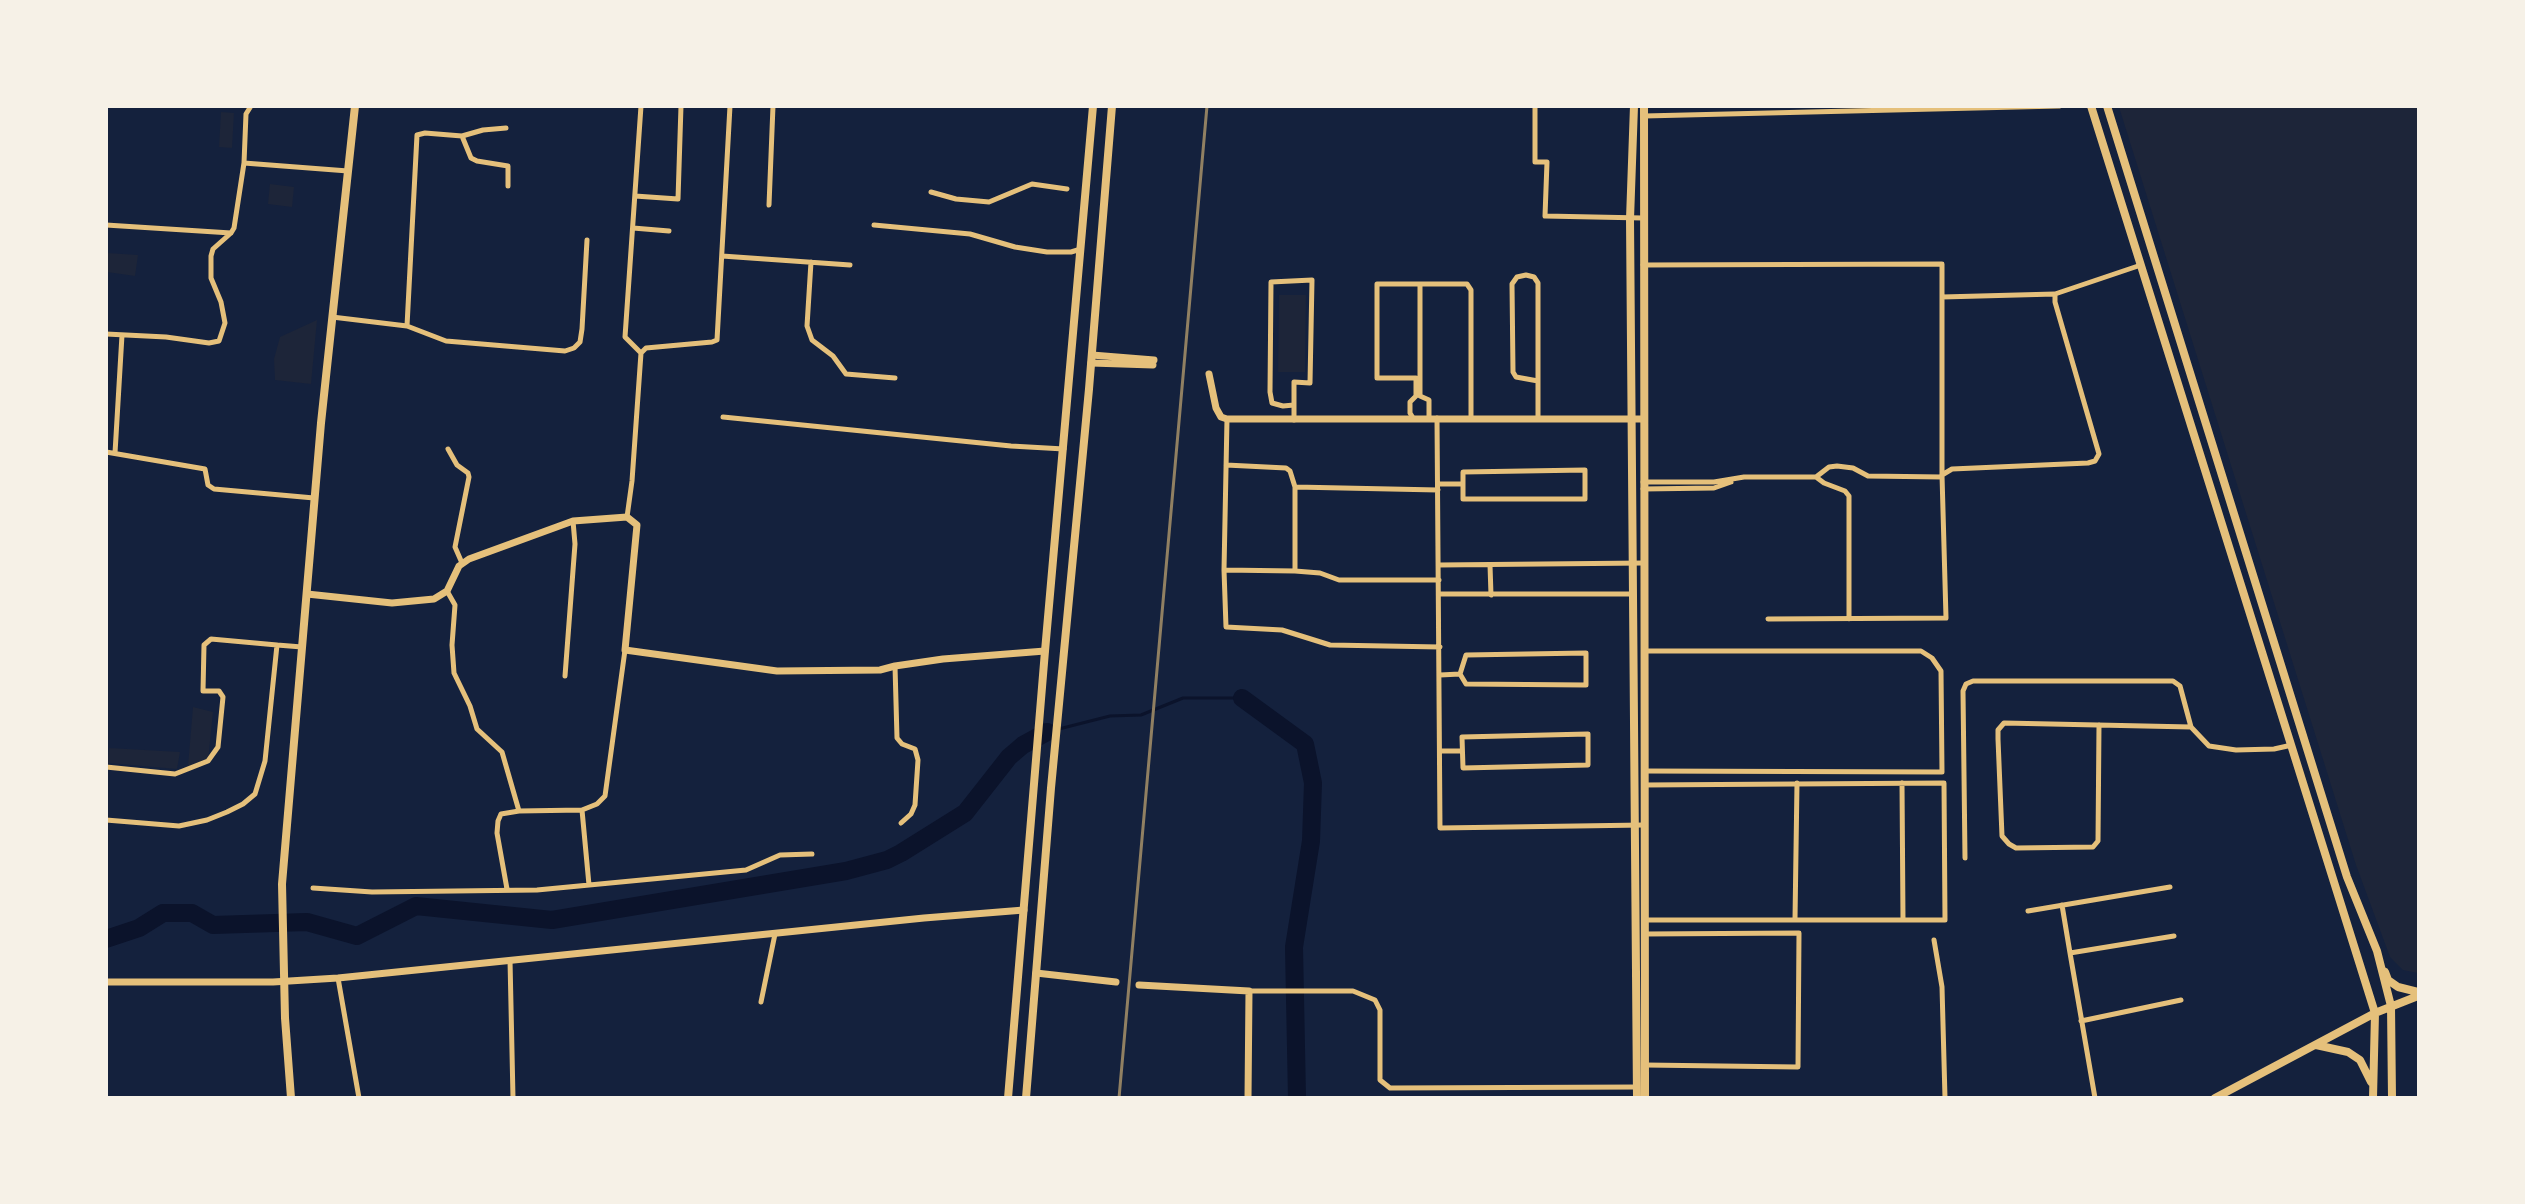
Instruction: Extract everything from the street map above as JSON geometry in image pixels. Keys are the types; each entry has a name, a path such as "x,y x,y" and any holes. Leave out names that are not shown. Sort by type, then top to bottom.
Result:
{"main road":[{"path":"291,1098 284,1006 282,884 314,498 355,106"},
{"path":"1008,1098 1093,106"},
{"path":"1026,1098 1060,689 1092,359 1112,106"},
{"path":"1634,106 1630,219 1637,1098"},
{"path":"1644,106 1645,1098"},
{"path":"2091,106 2375,1013 2373,1094"},
{"path":"2107,106 2347,877 2388,980 2398,987 2418,994"},
{"path":"2135,245 2149,240"},
{"path":"1064,446 1076,441 1084,444"},
{"path":"2229,545 2242,541"},
{"path":"2377,951 2391,1006 2392,1098"},
{"path":"2214,1098 2375,1013 2418,994"},
{"path":"2316,1045 2348,1052 2360,1060 2370,1077 2373,1094"}],"street":[{"path":"106,334 166,337 209,343 219,340 225,323 221,302 211,278 211,256 213,249 231,233 244,163 246,114 251,106"},
{"path":"641,106 625,337 641,353"},
{"path":"635,196 678,199 681,106"},
{"path":"627,517 632,482 641,353 646,348 717,340 730,106"},
{"path":"769,205 773,106"},
{"path":"1535,106 1535,162 1547,162 1545,216 1643,218"},
{"path":"1644,116 2059,106"},
{"path":"407,326 417,135 425,132 462,136 483,130 506,128"},
{"path":"462,136 471,158 508,166 508,186"},
{"path":"244,163 348,171"},
{"path":"931,192 956,200 989,202 1032,184 1067,189"},
{"path":"106,225 231,233"},
{"path":"874,225 970,234 1015,247 1047,252 1071,252 1081,249"},
{"path":"633,228 669,231"},
{"path":"332,317 407,326 446,340 533,350 566,351 574,348 580,342 587,240"},
{"path":"722,256 850,265"},
{"path":"811,262 807,326 812,340 833,356 846,374 896,378"},
{"path":"1643,265 1942,264 1942,476 1946,618 1768,618"},
{"path":"1942,297 2055,294 2141,265"},
{"path":"1538,381 1516,377 1513,372 1512,284 1517,276 1534,277 1538,283 1538,381 1538,418"},
{"path":"1294,405 1283,406 1272,403 1270,392 1271,282 1312,280 1310,383 1294,382 1294,405 1294,420"},
{"path":"1413,418 1410,413 1410,402 1416,396 1416,378 1377,378 1377,284 1467,284 1471,290 1471,418"},
{"path":"1420,284 1420,396 1429,400 1429,418"},
{"path":"1643,485 1714,488 1744,477 1816,477 1828,468 1842,466 1859,470 1868,476 1942,476 1952,469 2095,461 2099,454 2055,302 2055,294"},
{"path":"115,453 122,335"},
{"path":"1092,359 1153,362"},
{"path":"1209,374 1216,408 1221,417 1227,419 1643,419"},
{"path":"723,417 999,445 1064,446"},
{"path":"1437,418 1440,828 1644,825"},
{"path":"1227,419 1224,570 1226,627 1282,630 1330,645 1440,647"},
{"path":"448,449 457,465 468,473 469,477 455,547 462,563"},
{"path":"106,453 205,469 208,485 213,489 314,498"},
{"path":"1226,465 1286,468 1290,471 1295,487 1295,571"},
{"path":"1585,470 1585,499 1463,499 1462,484 1463,472 1585,470"},
{"path":"1816,477 1824,483 1845,491 1849,496 1849,619"},
{"path":"1295,487 1438,487 1462,484"},
{"path":"307,594 392,603 434,599 447,591 462,563 573,521 627,517 637,525 625,650 613,720 604,796 597,804 582,810 519,811 501,814 497,833 507,889"},
{"path":"565,676 575,544 573,521"},
{"path":"1439,565 1644,563"},
{"path":"1490,565 1491,595"},
{"path":"1224,570 1320,573 1339,580 1439,580"},
{"path":"447,591 455,605 452,645 454,673 470,706 477,729 502,752 519,811"},
{"path":"1440,594 1633,594"},
{"path":"106,767 175,774 208,761 218,747 223,697 219,691 203,691 204,645 207,640 302,647"},
{"path":"106,820 186,825 227,812 243,804 255,794 265,761 277,645"},
{"path":"625,650 762,671 880,670 943,659 1045,651"},
{"path":"1644,651 1922,651 1932,658 1941,671 1942,772 1644,771"},
{"path":"1586,653 1586,686 1466,684 1460,674 1466,655 1586,653"},
{"path":"895,666 897,738 902,744 915,749 918,759 915,805 911,814 901,823"},
{"path":"1440,675 1460,674"},
{"path":"1965,858 1963,691 1966,684 1973,681 2173,681 2180,686 2191,726 2209,746 2236,750 2274,749 2292,745"},
{"path":"2098,725 2098,841 2093,847 2016,848 2008,844 2002,836 1998,730 2004,723 2191,726"},
{"path":"1588,734 1588,765 1463,768 1462,751 1462,737 1588,734"},
{"path":"1440,751 1462,751"},
{"path":"1795,920 1797,783"},
{"path":"1902,783 1903,920"},
{"path":"1644,785 1944,783 1945,920 1644,920"},
{"path":"582,810 589,885"},
{"path":"313,888 372,892 537,890 746,870 780,855 812,854"},
{"path":"2028,911 2170,887"},
{"path":"2062,905 2095,1098"},
{"path":"106,982 273,982 338,978 1024,910"},
{"path":"1644,934 1799,933 1798,1066 1645,1065"},
{"path":"761,1002 775,934"},
{"path":"2070,953 2174,936"},
{"path":"1934,940 1942,987 1945,1098"},
{"path":"510,960 513,1098"},
{"path":"1036,973 1116,982"},
{"path":"338,978 359,1098"},
{"path":"1139,985 1250,991 1353,991 1375,1000 1380,1010 1380,1080 1390,1088 1636,1087"},
{"path":"1248,1098 1250,991"},
{"path":"2081,1021 2181,1000"}],"shaded area":[{"path":"2119,107 2418,107 2418,973 2403,970 2390,957 2356,865"},
{"path":"221,112 234,113 232,148 219,147"},
{"path":"270,184 294,187 292,207 268,204"},
{"path":"107,253 138,255 135,276 107,272"},
{"path":"1279,295 1306,295 1305,372 1278,372"},
{"path":"317,320 311,384 275,380 274,359 280,337"},
{"path":"193,707 213,712 208,761 188,766"},
{"path":"109,748 180,752 177,769 108,763"}],"waterway":[{"path":"1047,732 1110,716 1141,715 1183,698 1242,698"},
{"path":"1242,698 1305,744 1313,783 1311,841 1294,947 1297,1098"},
{"path":"106,939 139,928 163,913 192,913 213,925 307,922 357,936 416,906 552,920 846,871 887,860 965,813 1009,757 1023,745 1047,732"}],"railway":[{"path":"1119,1098 1207,106"}]}
